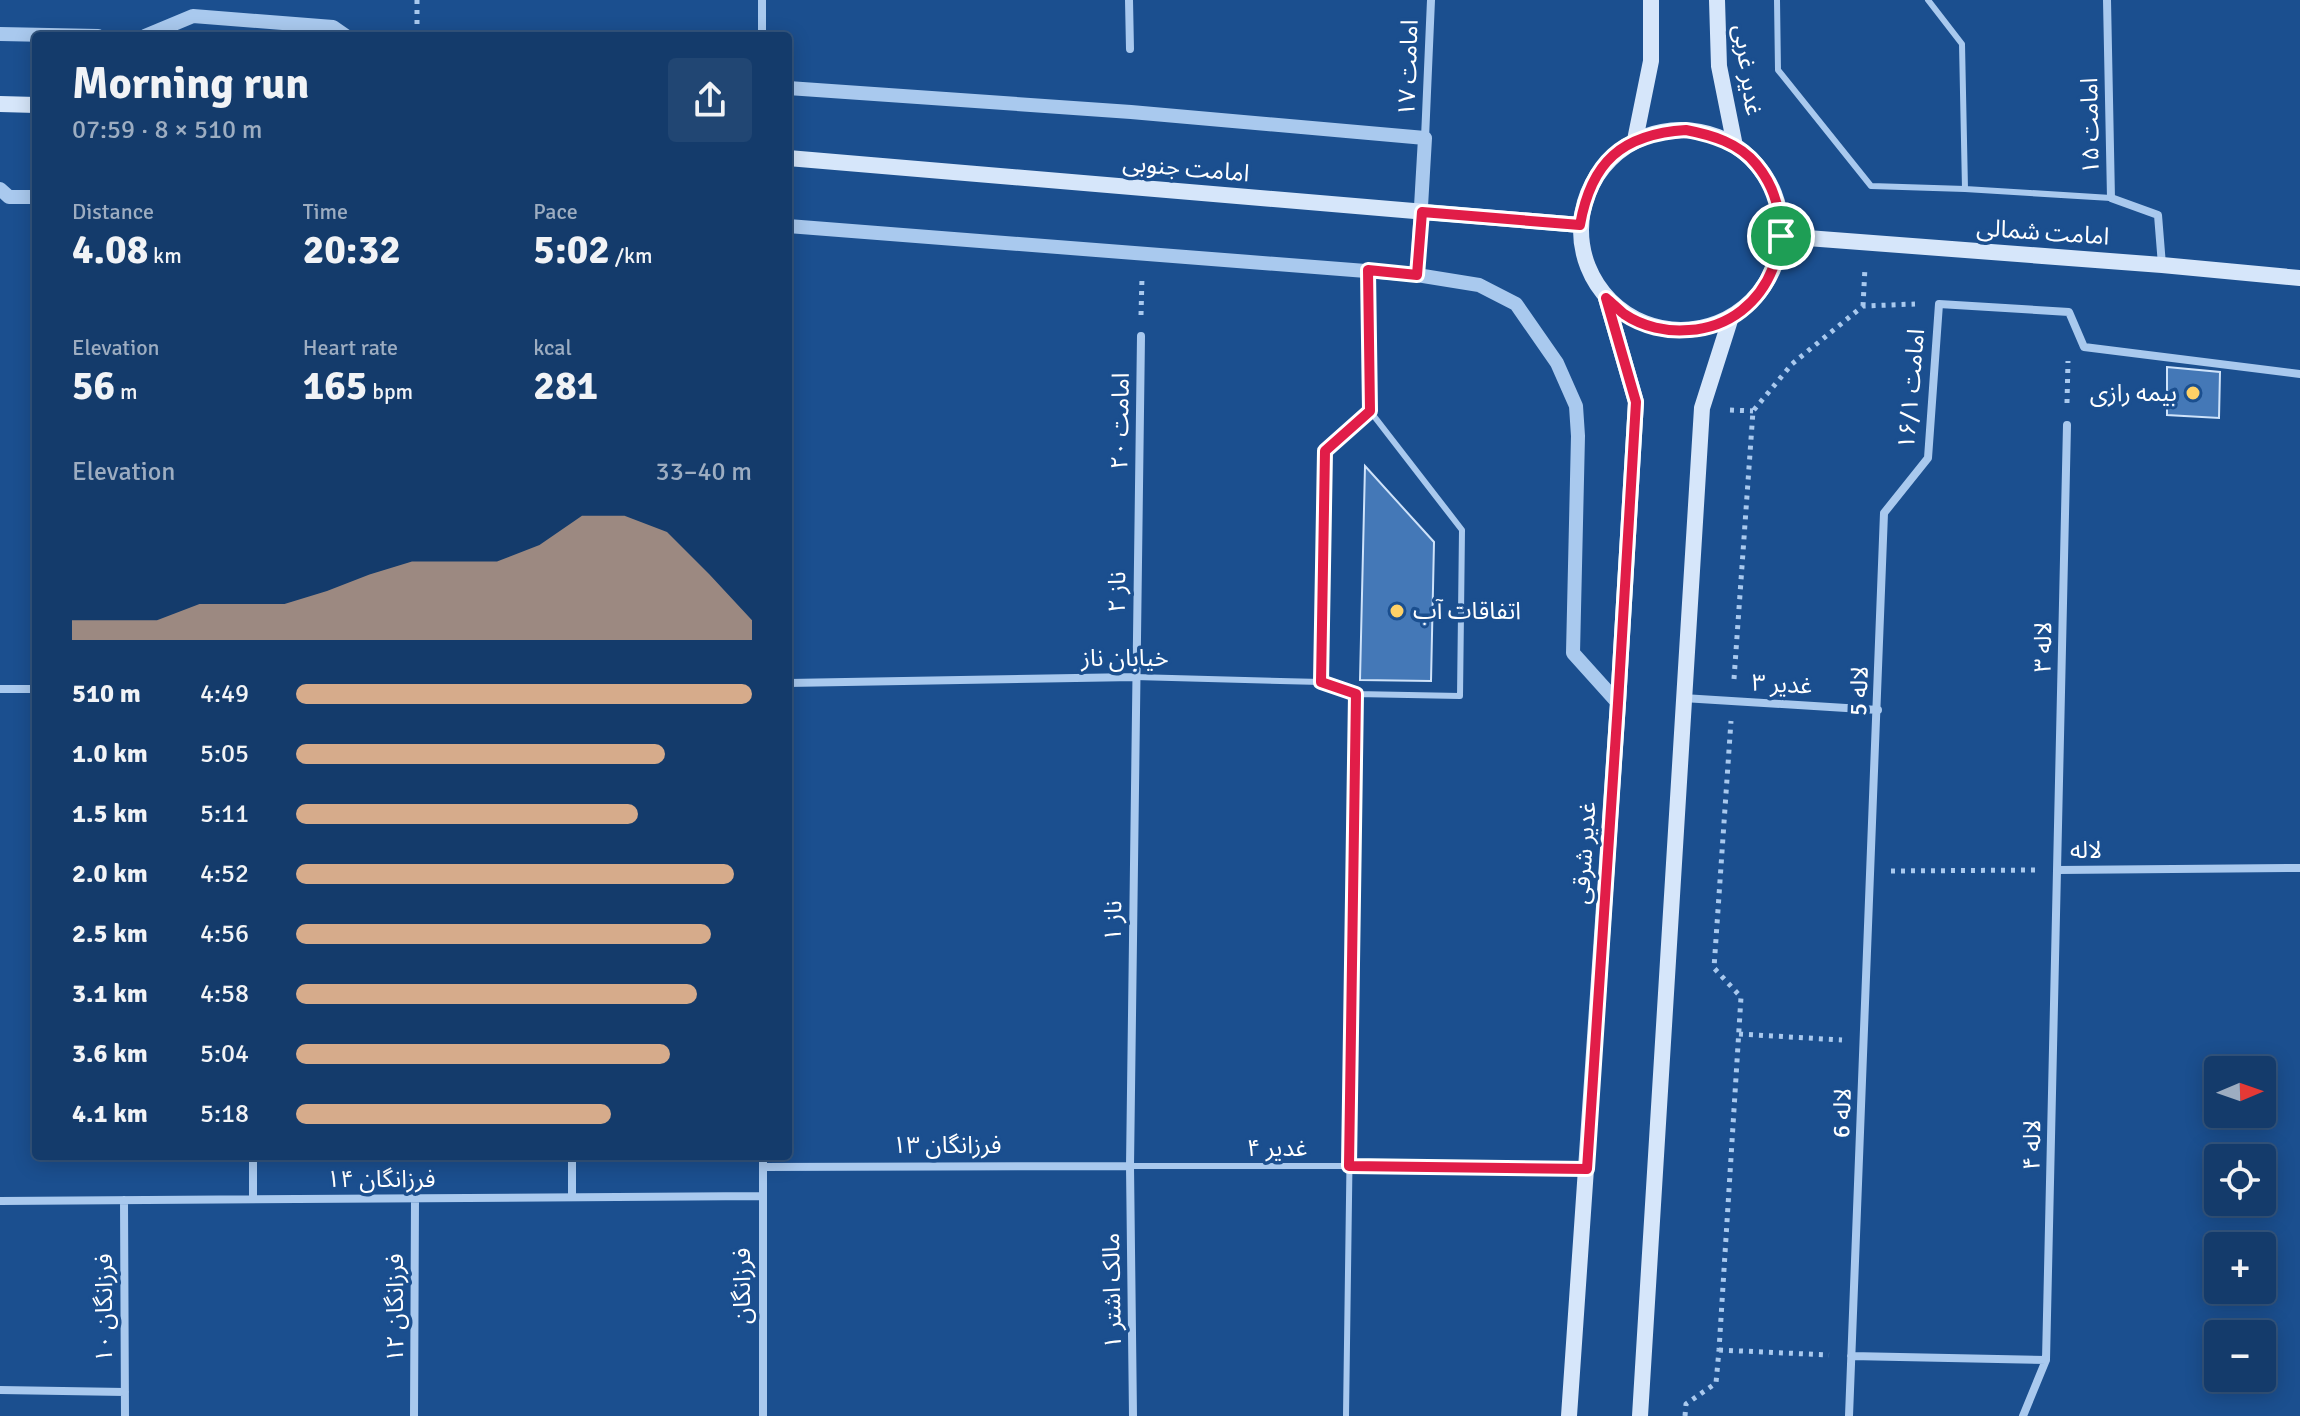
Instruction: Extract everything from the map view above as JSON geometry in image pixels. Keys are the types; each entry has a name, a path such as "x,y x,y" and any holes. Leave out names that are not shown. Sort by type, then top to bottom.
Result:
{"main road":[{"path":"1635,140 1651,61 1651,0"},
{"name":"غدیر غربی","path":"1717,0 1719,66 1735,146"},
{"path":"0,104 32,105"},
{"path":"1686,130 1712,135 1735,146 1756,163 1770,185 1779,210 1781,236 1776,262 1765,286 1748,306 1731,317 1701,329 1675,331 1650,326 1626,315 1606,298 1591,276 1582,251 1580,225 1585,199 1597,175 1613,155 1635,140 1660,132 1686,130"},
{"name":"امامت جنوبی","path":"792,158 1580,225"},
{"name":"امامت شمالی","path":"1781,236 2300,278"},
{"name":"غدیر شرقی","path":"1569,1416 1636,402 1606,298"},
{"path":"1640,1416 1702,408 1731,317"}],"street":[{"path":"762,0 762,32"},
{"path":"1129,0 1130,49"},
{"name":"امامت ۱۷","path":"1425,138 1431,0"},
{"name":"امامت ۱۵","path":"2107,0 2111,198 2158,215 2162,265"},
{"path":"155,32 193,16 333,27 340,32"},
{"path":"262,32 263,20"},
{"path":"0,34 32,35"},
{"path":"792,88 1131,112 1425,138 1417,275"},
{"path":"0,189 9,197 32,197"},
{"path":"792,226 1417,275 1479,285 1516,304 1557,363 1576,406 1578,451 1573,653 1618,703"},
{"path":"1939,304 2069,312 2084,347 2300,374"},
{"name":"امامت ۱۶/۱","path":"1884,513 1928,458 1939,304"},
{"name":"امامت ۲۰","path":"1138,507 1141,336"},
{"name":"لاله ۳","path":"2058,870 2067,425"},
{"name":"ناز ۲","path":"1135,677 1138,507"},
{"name":"لاله 5","path":"1872,872 1884,513"},
{"name":"خیابان ناز","path":"792,683 1135,677"},
{"name":"ناز ۱","path":"1130,1166 1135,677"},
{"path":"0,689 32,689"},
{"name":"غدیر ۳","path":"1683,698 1878,710"},
{"name":"لاله","path":"2058,870 2300,868"},
{"name":"لاله ۴","path":"2023,1416 2046,1360 2058,870"},
{"name":"لاله 6","path":"1849,1416 1872,872"},
{"path":"253,1160 253,1199"},
{"path":"572,1160 572,1197"},
{"name":"فرزانگان","path":"763,1160 763,1416"},
{"name":"فرزانگان ۱۳","path":"763,1167 1130,1166"},
{"name":"مالک اشتر ۱","path":"1130,1166 1133,1416"},
{"name":"فرزانگان ۱۴","path":"0,1201 762,1196"},
{"name":"فرزانگان ۱۲","path":"414,1416 415,1199"},
{"name":"فرزانگان ۱۰","path":"124,1200 125,1416"},
{"path":"1851,1356 2046,1360"},
{"path":"0,1390 125,1392"}],"lane":[{"path":"1777,0 1778,70 1871,186 2111,198"},
{"path":"1928,0 1962,44 1965,189"},
{"path":"1321,682 1325,451 1370,411 1368,270"},
{"name":"خیابان ناز","path":"1135,677 1321,682 1356,694 1460,696 1462,530 1370,411"},
{"path":"1346,1416 1356,694"},
{"name":"غدیر ۴","path":"1130,1166 1472,1166"}],"path":[{"path":"417,0 417,32"},
{"path":"1141,336 1142,253"},
{"path":"1685,1416 1686,1404 1716,1383 1719,1350 1741,997 1714,968 1753,411 1792,364 1863,306 1939,304"},
{"path":"2067,425 2069,312"},
{"name":"لاله","path":"1872,872 2058,870"},
{"path":"1739,1034 1865,1042"},
{"path":"1472,1166 1587,1169"},
{"path":"1719,1350 1851,1356"}],"building":[{"name":"بیمه رازی","path":"2167,367 2220,372 2219,418 2167,415"},
{"name":"اتفاقات آب","path":"1365,466 1434,542 1431,681 1360,680"}],"place":[{"name":"بیمه رازی","path":"2193,393"},
{"name":"اتفاقات آب","path":"1397,611"}],"route":[{"path":"1686,130 1712,135 1735,146 1756,163 1770,185 1779,210 1781,236 1776,262 1765,286 1748,306 1726,321 1701,329 1675,331 1650,326 1626,315 1606,298 1636,402 1587,1169 1349,1166 1356,694 1321,682 1325,451 1370,411 1368,270 1417,275 1422,212 1580,225 1585,199 1597,175 1613,155 1635,140 1660,132 1686,130"}]}
